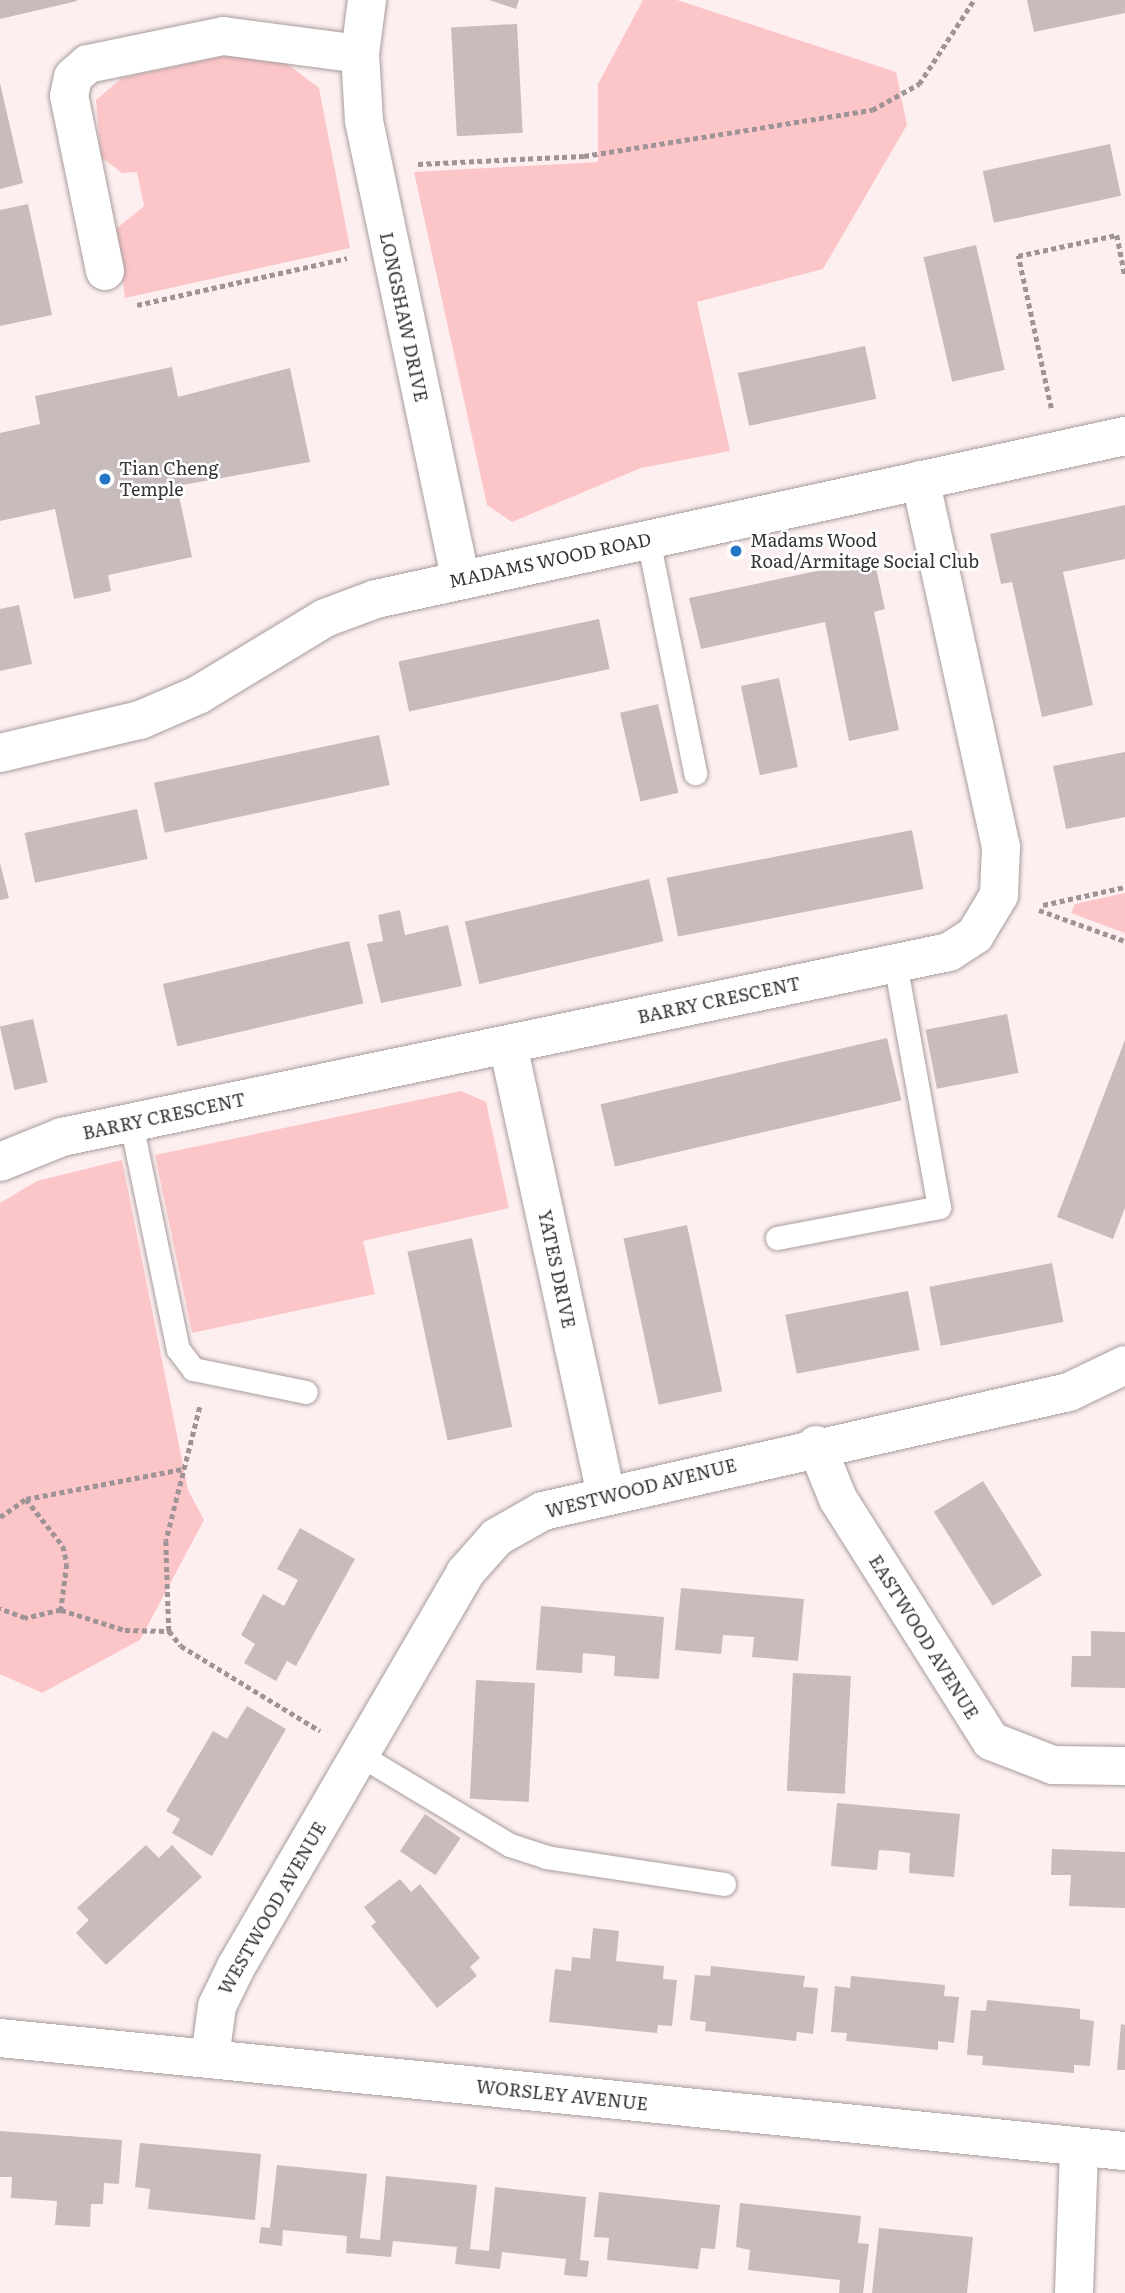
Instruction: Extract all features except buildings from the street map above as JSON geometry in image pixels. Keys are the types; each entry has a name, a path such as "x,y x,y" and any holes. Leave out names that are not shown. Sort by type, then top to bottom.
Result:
{"street":[{"name":"LONGSHAW DRIVE","path":"367,0 360,54 371,167 460,578"},
{"path":"105,271 107,195 69,96 73,77 88,64 223,36 360,54"},
{"name":"MADAMS WOOD ROAD","path":"0,753 140,720 198,695 325,618 460,578 1125,436"},
{"name":"BARRY CRESCENT","path":"0,1162 62,1137 895,963 949,951 975,935 993,911 1003,879 1001,847 920,480"},
{"name":"YATES DRIVE","path":"508,1045 606,1494"},
{"name":"WESTWOOD AVENUE","path":"210,2058 217,2006 226,1987 465,1573 497,1537 543,1511 817,1445 1069,1392 1125,1365"},
{"name":"EASTWOOD AVENUE","path":"817,1445 838,1499 991,1741 1053,1765 1125,1766"},
{"name":"WORSLEY AVENUE","path":"0,2038 1125,2151"},
{"path":"1074,2293 1079,2148"}],"lane":[{"path":"648,539 695,773"},
{"path":"777,1238 939,1207 895,963"},
{"path":"131,1123 178,1349 193,1369 306,1392"},
{"path":"360,1755 510,1845 546,1857 724,1884"}],"path":[{"path":"371,167 584,156 872,110 919,84 974,0"},
{"path":"1060,450 1018,256 1117,235 1125,276"},
{"path":"105,271 113,310 389,248"},
{"path":"1125,887 1032,907 1125,941"},
{"path":"208,1372 184,1469 163,1572 169,1631 181,1646 360,1755"},
{"path":"0,1517 26,1499 184,1469"},
{"path":"26,1499 63,1546 61,1610"},
{"path":"0,1609 25,1618 61,1610 125,1630 169,1631"}],"shaded area":[{"path":"643,0 677,0 896,72 907,125 823,269 697,302 730,451 641,468 512,522 487,505 414,172 598,162 598,84"},
{"path":"233,54 286,63 319,88 350,248 125,298 116,229 144,206 137,172 122,173 101,157 96,100 122,78"},
{"path":"1125,893 1125,933 1071,913 1075,904"},
{"path":"461,1091 486,1102 509,1208 363,1241 375,1294 192,1333 155,1155"},
{"path":"122,1160 188,1490 204,1520 140,1640 42,1693 0,1674 0,1203 37,1181"}],"place":[{"name":"Tian Cheng Temple","path":"105,479"},
{"name":"Madams Wood Road/Armitage Social Club","path":"736,551"}]}
